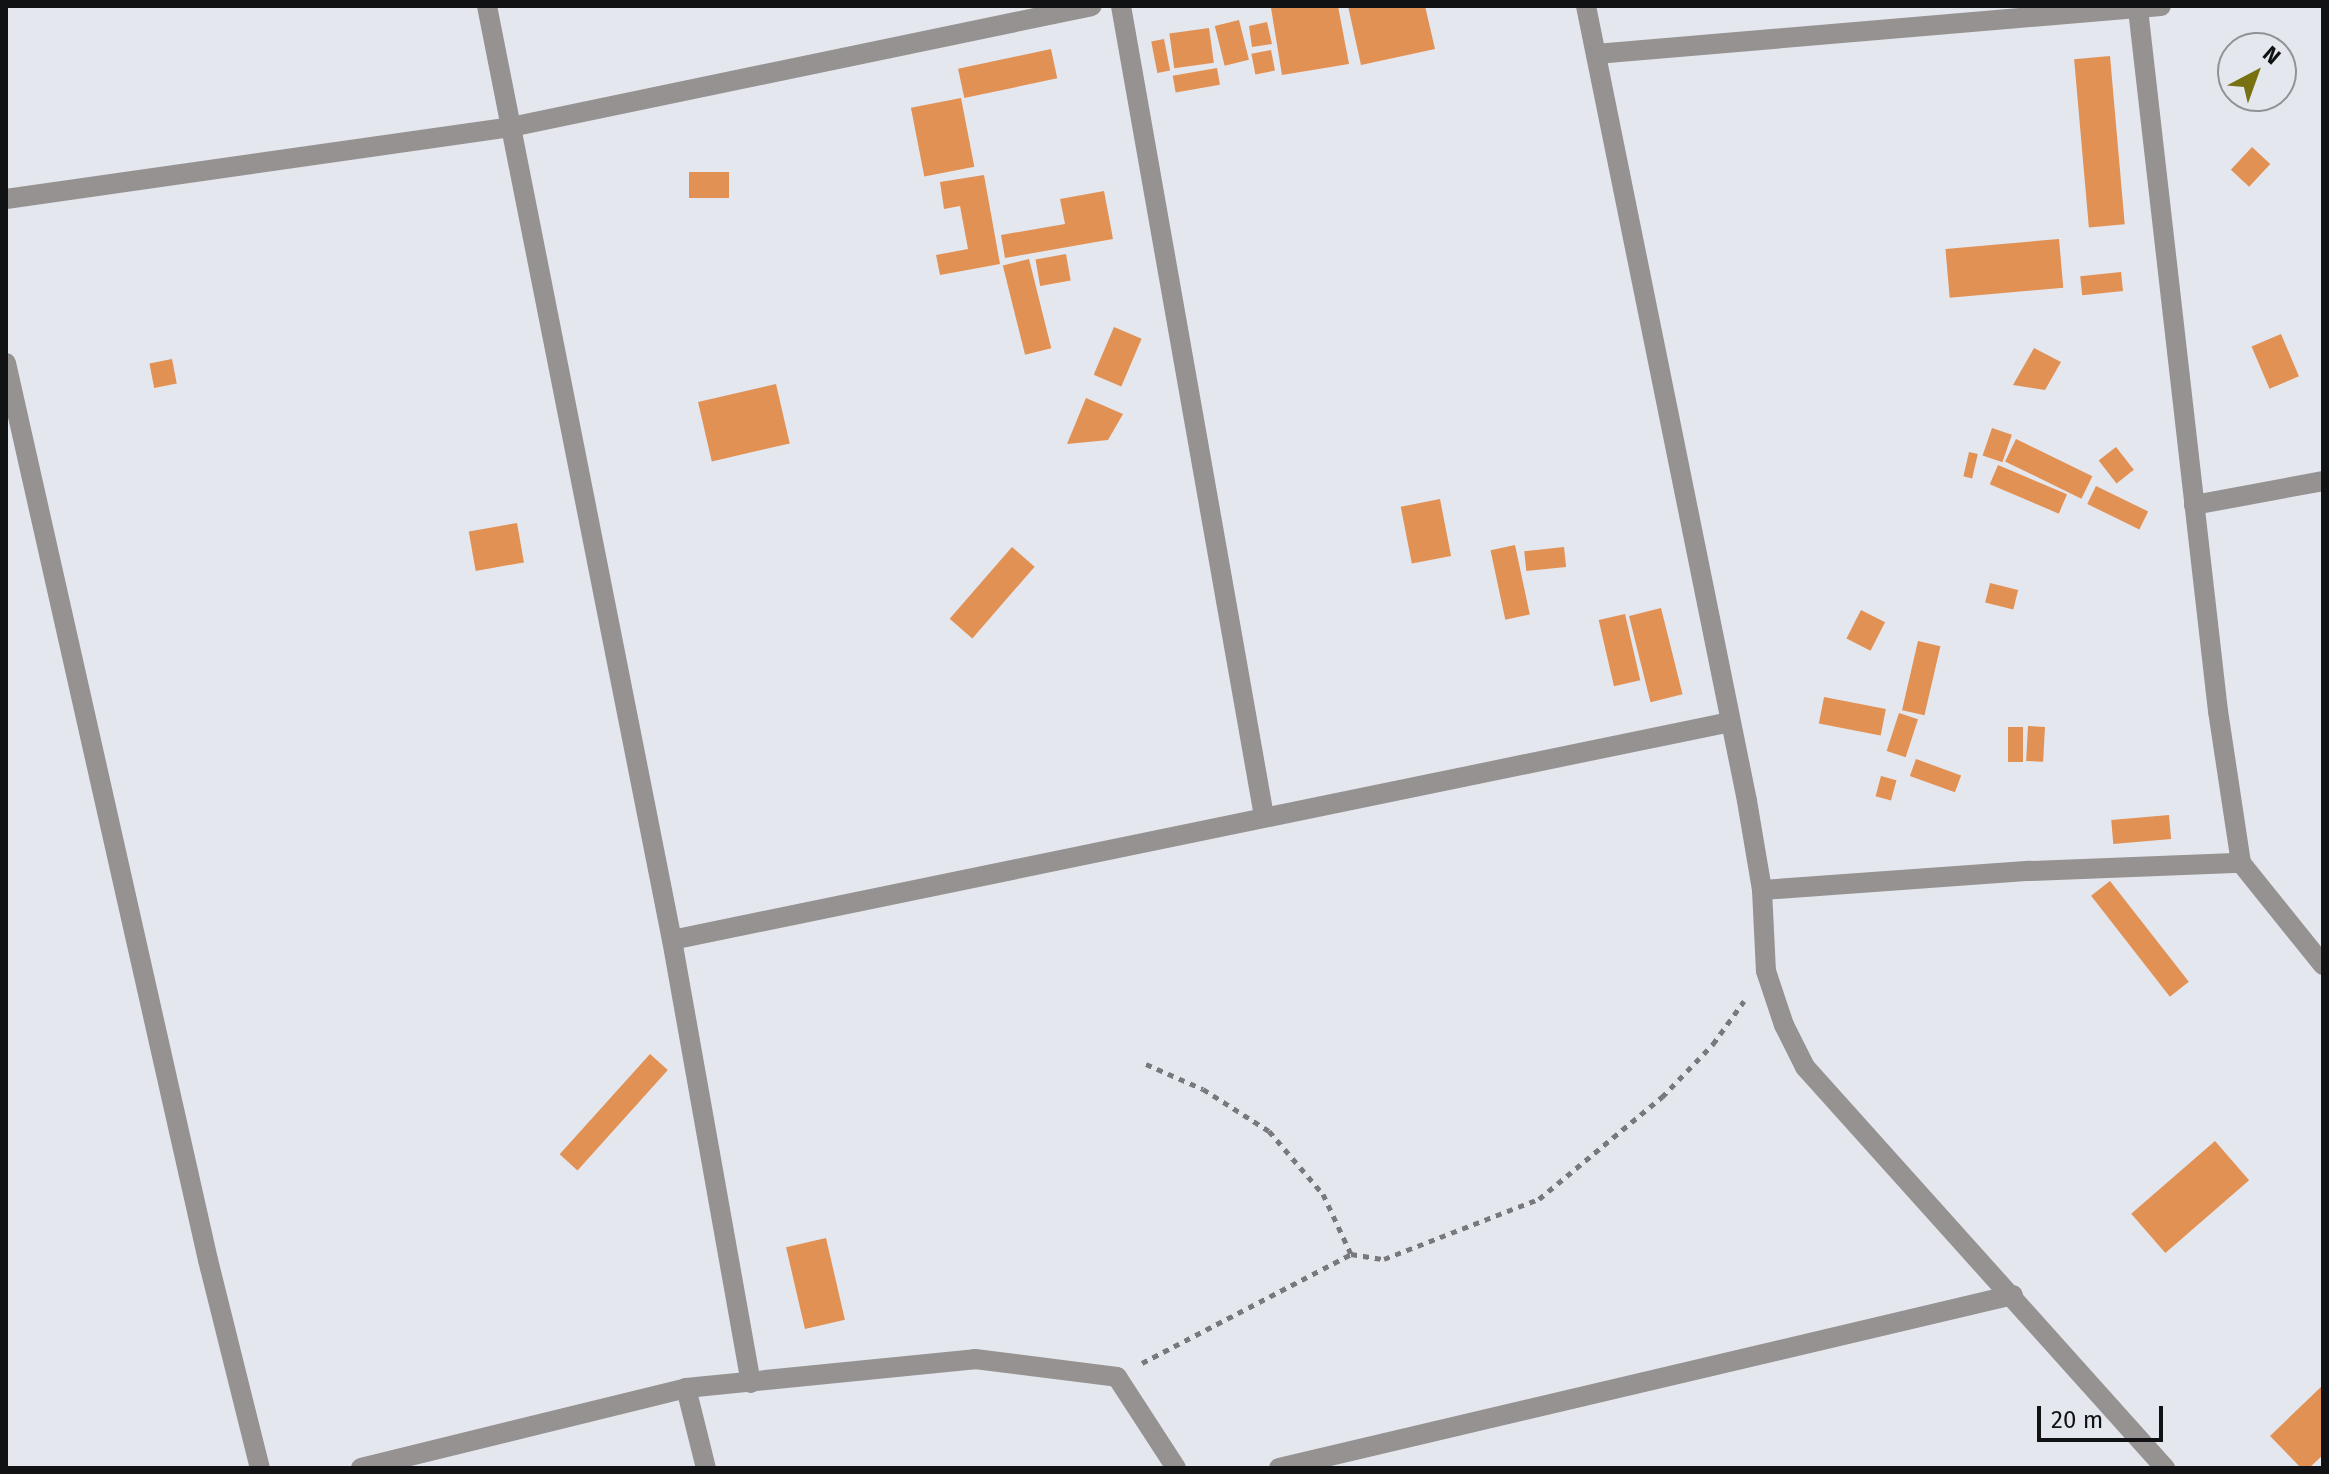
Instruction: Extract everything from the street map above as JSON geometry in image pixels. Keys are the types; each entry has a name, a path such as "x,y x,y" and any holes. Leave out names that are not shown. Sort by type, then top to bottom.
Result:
{"street":[{"path":"487,6 672,940 751,1383"},
{"path":"6,199 511,127 1092,6"},
{"path":"1121,6 1264,816"},
{"path":"1586,6 1762,890 1766,971 1784,1025 1805,1067 2013,1295 2165,1468"},
{"path":"1596,54 2161,6"},
{"path":"2138,9 2218,711 2241,863 2323,965"},
{"path":"6,363 208,1260 260,1468"},
{"path":"2194,505 2323,481"},
{"path":"672,940 1730,722"},
{"path":"1762,890 2029,871 2241,863"},
{"path":"1279,1468 2013,1295"},
{"path":"361,1468 686,1388 975,1359 1117,1377 1176,1468"},
{"path":"686,1388 706,1468"}],"path":[{"path":"1117,1377 1351,1254 1384,1259 1539,1199 1662,1097 1713,1044 1766,971"},
{"path":"1146,1064 1203,1089 1269,1131 1323,1194 1351,1254"}],"building":[{"path":"1338,6 1349,64 1282,75 1271,8"},
{"path":"1348,6 1425,6 1435,49 1361,65"},
{"path":"1239,20 1249,60 1225,66 1215,26"},
{"path":"1267,22 1272,44 1252,47 1249,26"},
{"path":"1209,28 1214,63 1174,68 1169,34"},
{"path":"1164,39 1170,70 1157,73 1151,41"},
{"path":"1051,49 1057,78 964,98 958,69"},
{"path":"1271,50 1275,71 1255,74 1251,54"},
{"path":"2110,56 2125,224 2089,227 2074,59"},
{"path":"1217,68 1220,85 1176,93 1173,76"},
{"path":"961,98 974,167 924,176 911,108"},
{"path":"2252,147 2270,164 2249,187 2231,170"},
{"path":"689,172 729,172 729,198 689,198"},
{"path":"984,175 1000,264 940,275 936,255 968,249 960,206 944,209 940,182"},
{"path":"1104,191 1113,239 1005,258 1001,235 1065,224 1060,199"},
{"path":"2059,239 2063,288 1950,298 1945,249"},
{"path":"1066,254 1071,281 1040,286 1035,259"},
{"path":"1029,259 1051,348 1025,355 1003,266"},
{"path":"2121,272 2123,291 2082,295 2080,276"},
{"path":"1114,327 1142,339 1121,387 1094,375"},
{"path":"2281,334 2299,376 2270,389 2252,347"},
{"path":"2034,348 2061,362 2045,390 2013,385"},
{"path":"172,359 177,384 154,388 149,363"},
{"path":"776,384 790,443 712,461 698,402"},
{"path":"1086,398 1123,414 1108,440 1067,444"},
{"path":"1992,428 2012,435 2002,462 1983,455"},
{"path":"2016,439 2092,476 2081,499 2005,461"},
{"path":"2116,447 2134,470 2117,483 2099,461"},
{"path":"1969,452 1978,454 1972,478 1963,476"},
{"path":"1998,465 2067,494 2059,514 1990,484"},
{"path":"2096,486 2148,511 2139,529 2087,504"},
{"path":"1440,499 1451,556 1412,564 1401,507"},
{"path":"517,523 524,562 476,571 469,532"},
{"path":"1515,545 1530,614 1505,620 1491,550"},
{"path":"1012,547 1035,567 972,638 950,619"},
{"path":"1564,547 1566,567 1526,571 1524,551"},
{"path":"1990,583 2018,590 2013,609 1985,602"},
{"path":"1661,608 1683,694 1651,702 1629,616"},
{"path":"1861,610 1885,622 1871,651 1846,639"},
{"path":"1625,614 1640,680 1614,686 1599,620"},
{"path":"1918,641 1940,646 1924,715 1902,710"},
{"path":"1824,697 1886,709 1881,736 1819,724"},
{"path":"1899,713 1918,719 1906,757 1887,751"},
{"path":"2028,726 2045,727 2043,762 2026,761"},
{"path":"2008,727 2023,727 2023,762 2008,762"},
{"path":"1916,759 1961,775 1955,792 1910,776"},
{"path":"1881,776 1896,780 1891,800 1876,796"},
{"path":"2169,815 2171,839 2113,844 2111,820"},
{"path":"2110,881 2189,982 2170,997 2091,896"},
{"path":"650,1054 668,1070 578,1170 560,1154"},
{"path":"2215,1141 2249,1180 2165,1253 2131,1214"},
{"path":"826,1238 845,1320 805,1329 786,1247"},
{"path":"2323,1385 2323,1455 2309,1468 2301,1468 2270,1436"}]}
